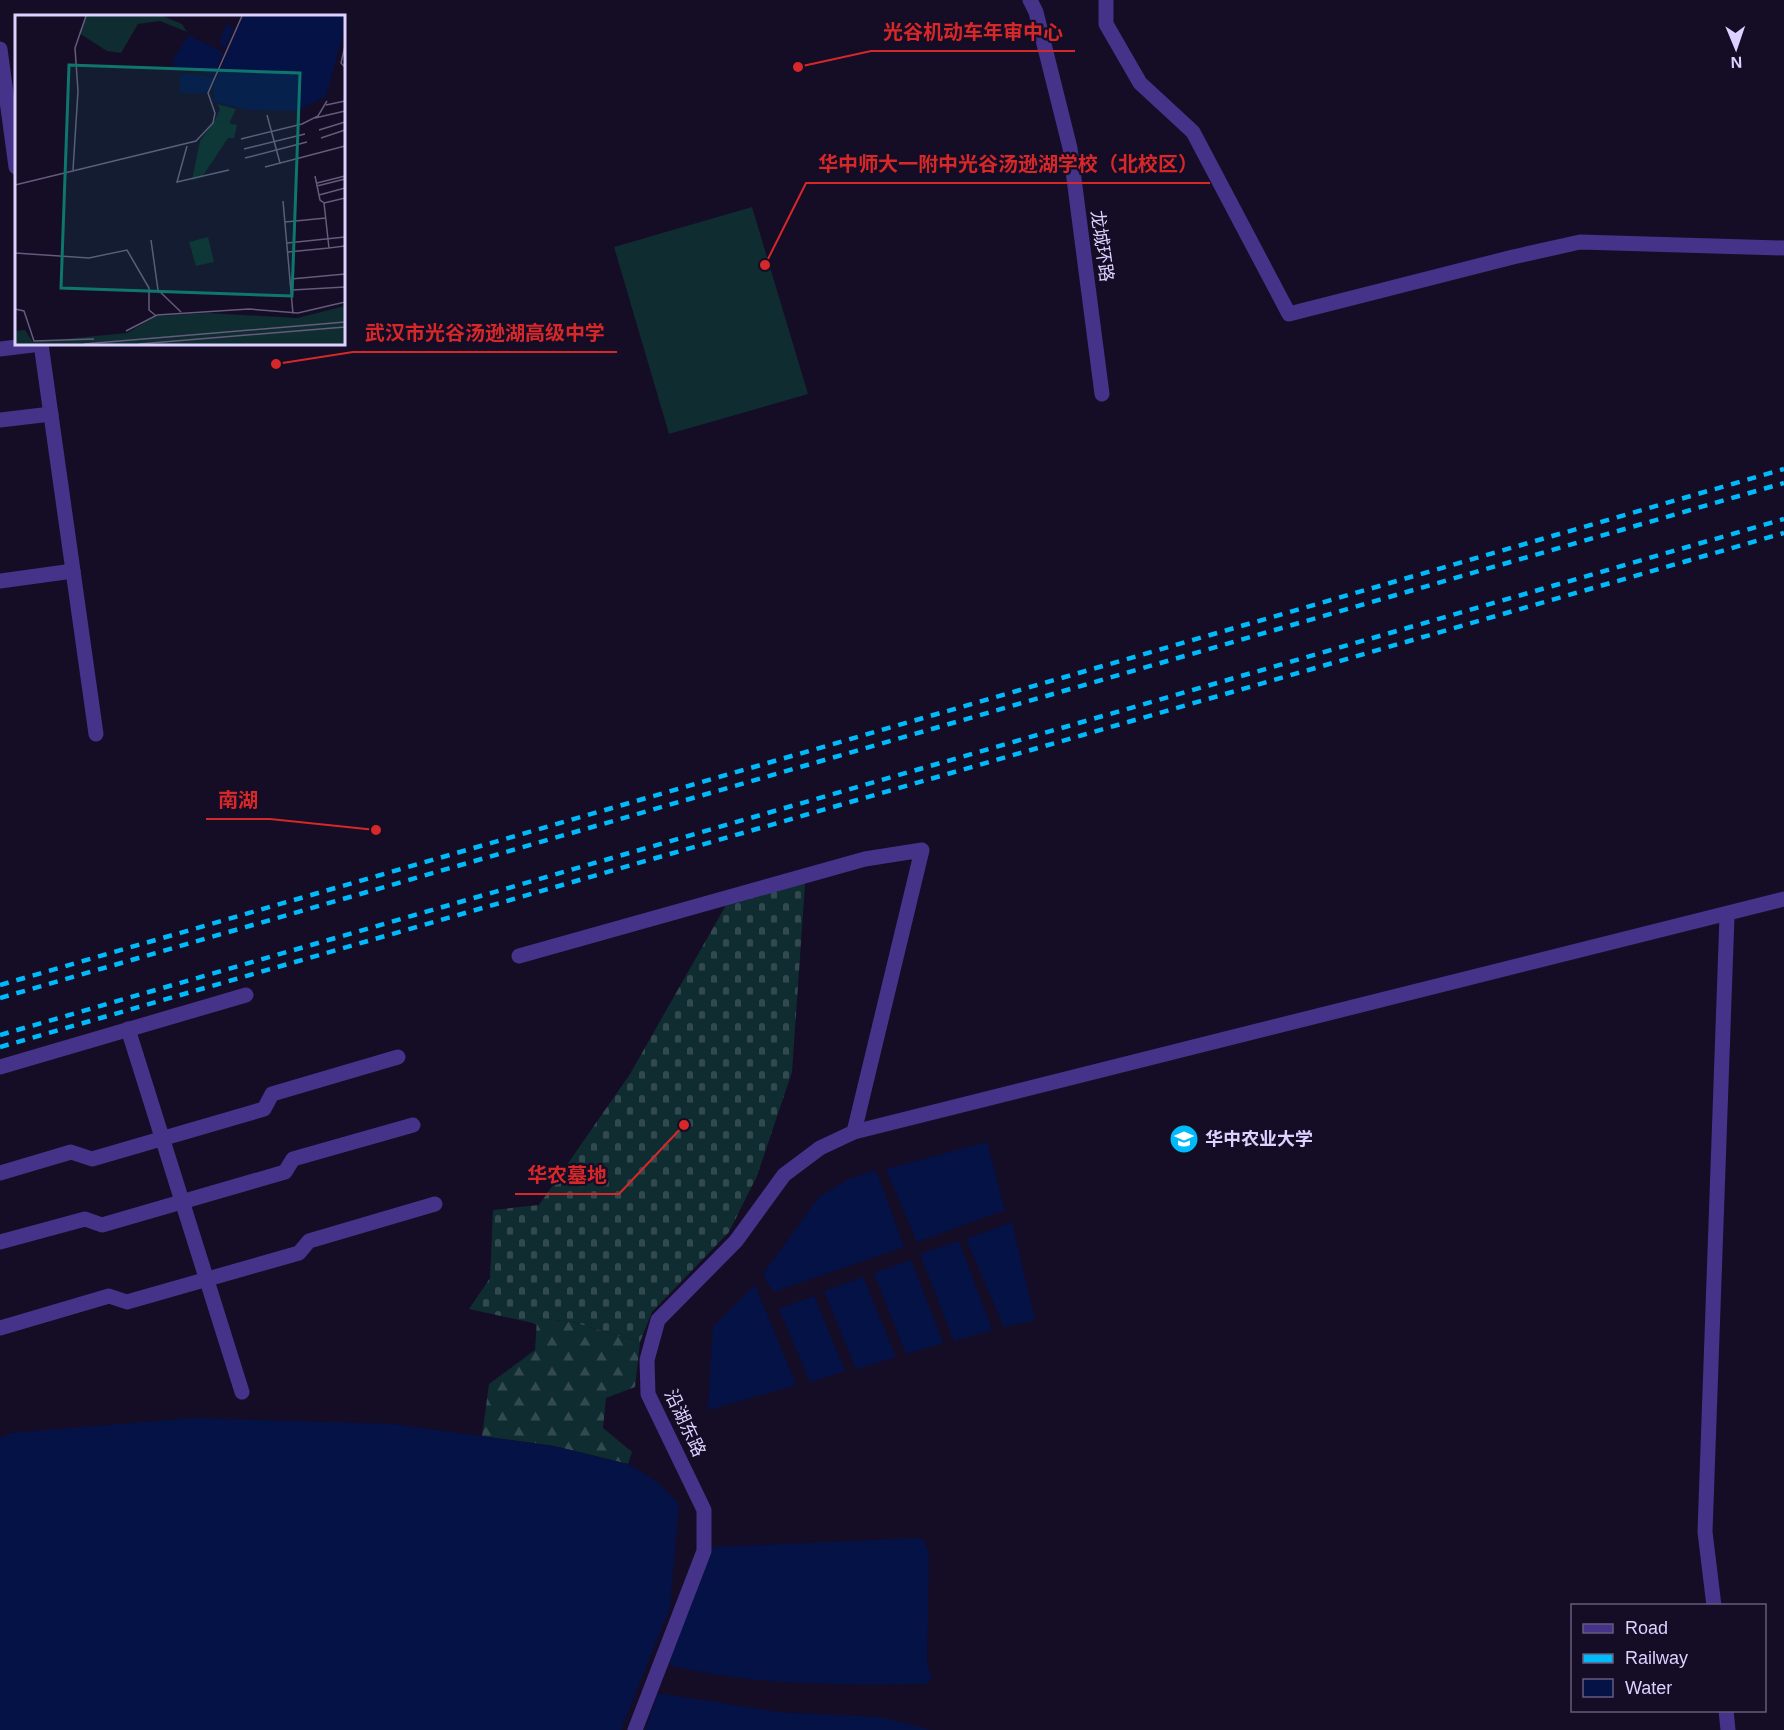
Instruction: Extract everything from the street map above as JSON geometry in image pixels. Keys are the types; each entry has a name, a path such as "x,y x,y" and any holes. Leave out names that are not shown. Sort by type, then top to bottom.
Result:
{"street":[{"name":"龙城环路","path":"1030,0 1036,12 1070,148 1102,394"},
{"path":"1106,0 1106,24 1140,83 1193,132 1289,314 1513,257 1580,243 1784,248"},
{"path":"0,50 6,138 15,164"},
{"path":"0,350 34,345"},
{"path":"41,345 96,734"},
{"path":"0,420 51,414"},
{"path":"0,581 73,571"},
{"path":"519,956 865,859 922,850 854,1132"},
{"name":"沿湖东路","path":"635,1730 704,1551 704,1510 648,1394 647,1360 658,1320 736,1241 784,1176 820,1148 854,1132 1726,916 1784,899"},
{"path":"1714,1604 1706,1532 1726,916"},
{"path":"0,1067 246,995"},
{"path":"128,1029 242,1392"},
{"path":"0,1173 71,1152 92,1159 163,1139 264,1109 272,1094 398,1057"},
{"path":"0,1242 85,1219 102,1225 285,1172 294,1159 413,1125"},
{"path":"0,1328 109,1296 127,1302 299,1253 309,1241 435,1204"},
{"path":"1726,1712 1728,1730"}],"green space":[{"path":"752,207 808,394 669,434 614,247"},
{"path":"806,870 792,1072 757,1176 729,1232 652,1312 640,1342 573,1322 538,1318 537,1324 469,1309 490,1278 493,1210 539,1205 630,1074 730,898"},
{"path":"537,1318 573,1322 640,1342 635,1387 606,1398 603,1428 632,1452 628,1464 554,1446 482,1436 489,1384 535,1350"}],"water":[{"path":"987,1142 1005,1210 917,1242 886,1169"},
{"path":"876,1170 904,1247 773,1292 763,1274 819,1197 849,1179"},
{"path":"1012,1222 1035,1320 1004,1327 966,1239"},
{"path":"959,1241 992,1330 954,1341 920,1254"},
{"path":"911,1260 943,1343 906,1354 874,1273"},
{"path":"863,1277 896,1357 856,1369 824,1291"},
{"path":"755,1285 796,1385 708,1410 713,1327"},
{"path":"814,1296 845,1371 810,1382 779,1309"},
{"path":"194,1418 392,1424 554,1446 628,1464 656,1481 679,1504 670,1607 621,1730 0,1730 0,1438 11,1433"},
{"path":"922,1538 929,1552 927,1665 932,1677 927,1684 795,1683 730,1677 665,1664 713,1547"},
{"path":"658,1693 778,1712 880,1717 931,1730 645,1730"}],"railway":[{"path":"0,985 1784,469"},
{"path":"0,998 1784,483"},
{"path":"0,1035 1784,519"},
{"path":"0,1047 1784,533"}],"place":[{"name":"光谷机动车年审中心","path":"798,67"},
{"name":"华中师大一附中光谷汤逊湖学校（北校区）","path":"765,265"},
{"name":"武汉市光谷汤逊湖高级中学","path":"276,364"},
{"name":"南湖","path":"376,830"},
{"name":"华农墓地","path":"684,1125"},
{"name":"华中农业大学","path":"1184,1139"}]}
